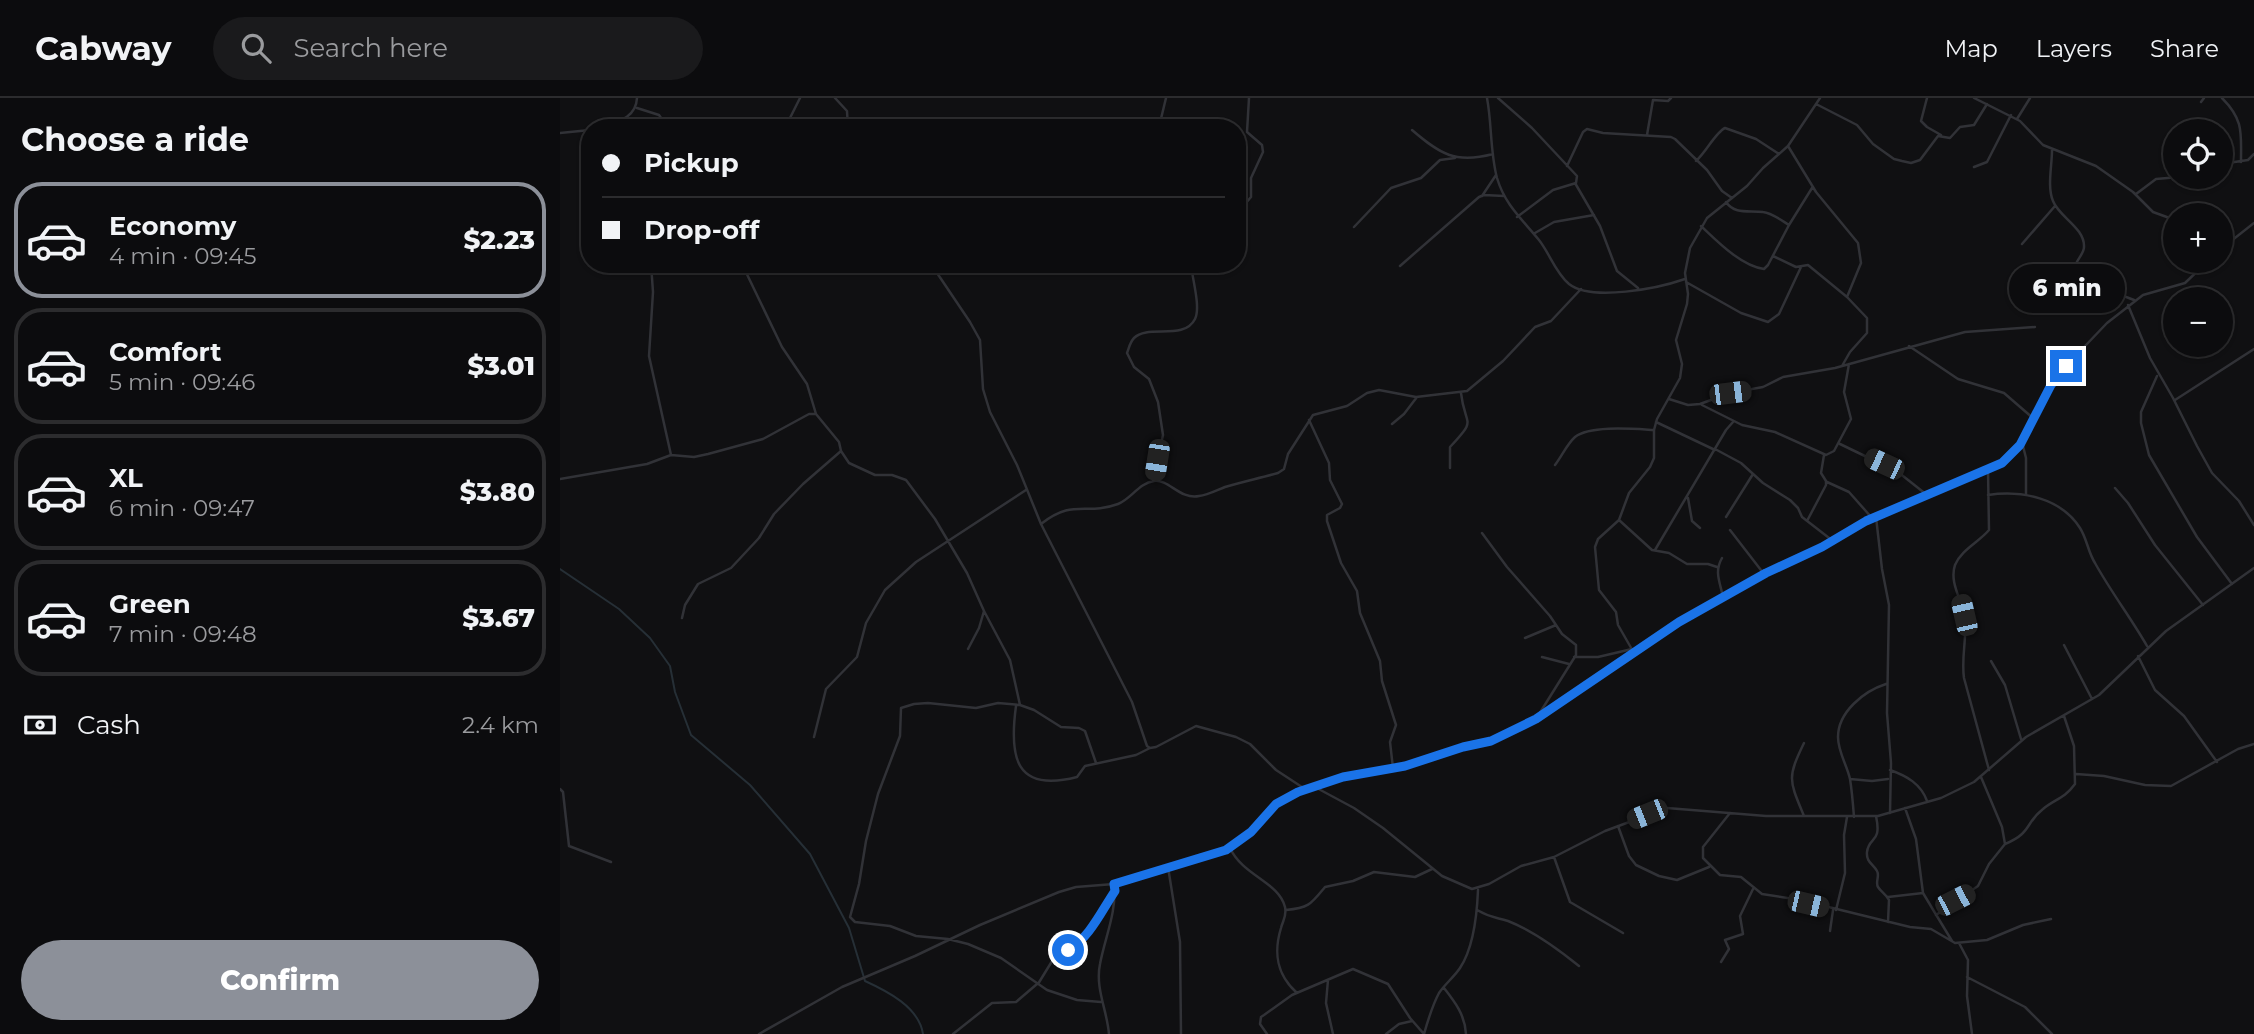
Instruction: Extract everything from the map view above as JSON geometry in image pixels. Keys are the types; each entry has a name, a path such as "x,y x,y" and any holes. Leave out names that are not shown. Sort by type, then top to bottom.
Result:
{"street":[{"path":"623,119 637,108 637,98"},
{"path":"790,119 800,98"},
{"path":"835,98 847,111 847,119"},
{"path":"1161,119 1166,98"},
{"path":"1246,203 1251,197 1251,178 1263,152 1262,145 1247,132 1249,98"},
{"path":"1487,98 1496,174 1504,197 1517,217 1534,234 1560,275 1575,288 1607,293 1685,280 1741,313 1769,322 1779,314 1801,267"},
{"path":"1498,98 1532,128 1577,176 1575,183 1594,215 1617,271 1638,288"},
{"path":"1647,135 1653,100 1668,101 1671,98"},
{"path":"1634,653 1618,625 1616,612 1599,590 1595,547 1598,538 1619,520 1629,493 1654,458 1656,422 1680,378 1682,364 1676,340 1687,304 1685,280 1690,248 1701,226 1788,146 1820,98"},
{"path":"1927,98 1922,121 1927,127 1950,138 1960,127 1974,125 1987,104"},
{"path":"1973,98 2017,119 2043,145 2096,166 2136,195 2153,212 2163,216"},
{"path":"2017,119 2030,98"},
{"path":"2201,102 2204,98"},
{"path":"2222,98 2234,109 2241,126 2241,162"},
{"path":"1816,104 1857,125 1872,144 1894,159 1902,161 1911,163 1920,160 1941,135"},
{"path":"637,108 664,119"},
{"path":"1974,167 1987,162 2011,115"},
{"path":"1696,161 1709,149 1718,131 1725,128 1756,139 1779,154"},
{"path":"1567,166 1587,129 1603,133 1675,139 1707,170 1722,191 1732,198"},
{"path":"1412,130 1433,148 1455,158"},
{"path":"560,133 581,131"},
{"path":"1788,146 1812,188 1858,243 1861,263 1847,297"},
{"path":"2052,149 2051,198 2078,231 2084,245 2084,251 2074,264 2076,269 2095,285 2134,300"},
{"path":"1354,227 1391,188 1422,178 1440,160 1493,154"},
{"path":"2233,163 2248,160 2254,154"},
{"path":"1400,266 1482,195 1496,174"},
{"path":"2136,195 2157,179 2163,178"},
{"path":"1517,217 1553,190 1575,183"},
{"path":"1701,226 1723,245 1758,268 1766,267 1812,188"},
{"path":"1482,195 1504,197"},
{"path":"1726,202 1731,209 1763,212 1789,225"},
{"path":"2022,244 2055,206"},
{"path":"1534,234 1554,222 1594,215"},
{"path":"2233,240 2254,223"},
{"path":"1773,256 1789,265 1808,265 1847,297 1867,318 1867,333 1842,366"},
{"path":"652,273 649,356 671,455"},
{"path":"746,273 782,346 807,384 816,414 839,442 841,451 854,467 864,472 880,476 892,475 906,480 967,573 1010,660 1018,705 1014,736 1017,762 1032,778 1037,780 1077,777 1084,766 1136,755 1193,727 1218,732 1250,744 1276,770 1306,789"},
{"path":"937,273 971,322 980,340 983,389 989,412 1017,466 1041,524 1132,702 1150,748"},
{"path":"1153,481 1163,435 1158,402 1149,379 1134,367 1127,353 1131,341 1139,335 1174,331 1188,326 1195,319 1197,308 1192,273"},
{"path":"759,1034 842,987 1066,890 1114,884 1230,848 1251,832 1276,804 1313,786 1343,777 1424,761 1463,747 1500,738 1536,719 1679,622 1764,574 1833,541 1874,517 1988,470 2011,456 2022,442 2051,385 2107,323 2134,300 2185,284 2196,273"},
{"path":"1041,524 1065,509 1119,504 1153,481 1165,484 1182,495 1197,497 1278,473 1284,469 1288,454 1309,420 1319,413 1348,406 1367,393 1379,390 1418,397 1461,393 1503,361 1535,327 1551,321 1581,289"},
{"path":"2128,305 2158,374 2175,400 2213,472 2239,501 2254,525"},
{"path":"1669,399 1688,405 1700,404 1721,396 1763,387 1783,377 1842,366 1965,332 2035,327"},
{"path":"1908,346 1958,379 2004,393 2034,419"},
{"path":"2175,400 2254,348"},
{"path":"1700,404 1734,422 1775,432 1824,455 1829,454 1851,419 1844,392 1849,364"},
{"path":"2158,374 2141,412 2149,455 2201,543 2232,584"},
{"path":"1450,468 1450,447 1467,427 1461,393"},
{"path":"1392,424 1418,397"},
{"path":"560,479 647,464 671,455 694,457 752,443 809,414 816,414"},
{"path":"1309,420 1329,463 1330,480 1342,504 1327,515 1327,522 1342,563 1357,591 1360,613 1380,661 1382,681 1396,725 1390,742 1393,768"},
{"path":"1656,422 1741,463 1767,487 1790,500 1807,521 1833,541"},
{"path":"1655,550 1734,422"},
{"path":"1555,465 1572,440 1581,433 1609,429 1654,430"},
{"path":"2022,442 2026,458 2026,495"},
{"path":"1838,443 1898,472 1927,495"},
{"path":"682,618 685,605 698,584 731,568 759,538 774,514 841,451"},
{"path":"1824,455 1821,475 1827,482 1849,492 1874,517 1889,605 1887,683 1890,813"},
{"path":"1988,470 1989,530 1959,558 1953,574 1966,631 1962,666 1964,678 1989,770"},
{"path":"1726,517 1753,474"},
{"path":"1807,521 1827,482"},
{"path":"2115,488 2155,545 2203,605"},
{"path":"814,737 826,689 857,657 866,623 879,597 904,571 1026,489"},
{"path":"1988,495 2026,495 2063,508 2078,525 2096,567 2147,646"},
{"path":"1688,498 1692,521 1700,528"},
{"path":"1619,520 1655,550 1687,564 1717,567"},
{"path":"1730,530 1764,574"},
{"path":"1482,533 1562,634 1576,645 1574,657 1536,719"},
{"path":"1722,558 1717,567 1723,597"},
{"path":"1313,786 1367,817 1415,852 1442,876 1467,888 1478,888 1521,866 1554,857 1618,826 1667,808 1847,817 1890,813 1952,794 1981,778 2021,741 2111,686 2147,646 2254,568"},
{"path":"968,649 984,611"},
{"path":"1525,638 1556,625"},
{"path":"2064,645 2092,699"},
{"path":"1574,657 1598,657 1632,649"},
{"path":"2138,656 2155,690 2184,716 2217,762"},
{"path":"1542,657 1569,663"},
{"path":"1991,662 2005,685 2021,741"},
{"path":"1854,817 1850,779 1838,733 1849,710 1858,699 1872,688 1887,683"},
{"path":"1096,763 1085,731 1061,727 1034,710 1018,705 998,704 976,708 914,704 904,706 900,712 900,736 878,794 850,917 855,922 890,926 916,936 948,939 985,950 1037,984 1076,1000 1101,1002"},
{"path":"1936,915 1978,886 1989,864 2005,844 2021,837 2045,807 2062,799 2075,784 2073,737 2064,715"},
{"path":"1804,743 1793,762 1791,785 1804,816"},
{"path":"2076,774 2104,776 2146,785 2171,786 2238,749 2254,744"},
{"path":"1890,770 1916,783 1924,792 1927,801"},
{"path":"1981,778 2002,827 2005,844"},
{"path":"1850,779 1889,779"},
{"path":"560,789 563,792 569,846 611,862"},
{"path":"1905,808 1916,839 1923,893 1954,943"},
{"path":"1730,813 1703,847 1703,858 1722,876 1741,877 1762,894 1931,929 1954,943 1987,940 2023,925 2051,919"},
{"path":"1876,816 1878,832 1867,855 1877,871 1879,888 1888,897 1888,922"},
{"path":"1830,932 1845,873 1844,835 1847,817"},
{"path":"1618,826 1629,856 1636,865 1659,876 1677,880 1710,867"},
{"path":"1230,848 1242,866 1280,897 1286,910 1276,958 1286,981 1297,993"},
{"path":"1554,857 1570,902 1622,933"},
{"path":"1168,867 1180,942 1181,1034"},
{"path":"1286,910 1306,907 1325,887 1353,881 1369,873 1415,877 1434,869"},
{"path":"1109,1034 1101,1002 1100,966 1111,923 1114,884"},
{"path":"1424,1034 1431,1011 1465,959 1477,910 1478,888"},
{"path":"1721,962 1729,950 1725,940 1743,934 1740,916 1753,889"},
{"path":"953,1034 992,1003 1016,1002 1037,984 1057,953 1074,947 1115,891"},
{"path":"1888,897 1923,893"},
{"path":"1477,910 1490,918 1506,921 1539,937 1579,966"},
{"path":"1959,943 1968,960 1968,1009 1972,1034"},
{"path":"1267,1034 1260,1024 1261,1017 1285,999 1353,969 1384,980 1424,1034"},
{"path":"1967,977 2025,1007 2052,1034"},
{"path":"1328,980 1326,1003 1333,1034"},
{"path":"1444,988 1457,1004 1466,1034"},
{"path":"1387,1034 1399,1024 1412,1021"},
{"path":"1327,1034 1331,1029"}],"waterway":[{"path":"560,569 619,609 650,638 670,666 675,692 691,735 750,785 810,854 849,928 865,981 892,995 909,1008 923,1034"}],"route":[{"path":"1068,950 1074,947 1096,920 1115,891 1114,884 1226,850 1251,832 1276,804 1319,784 1405,766 1500,738 1539,718 1661,633 1766,573 1822,547 1866,521 2002,463 2020,445 2051,385 2066,366"}]}
